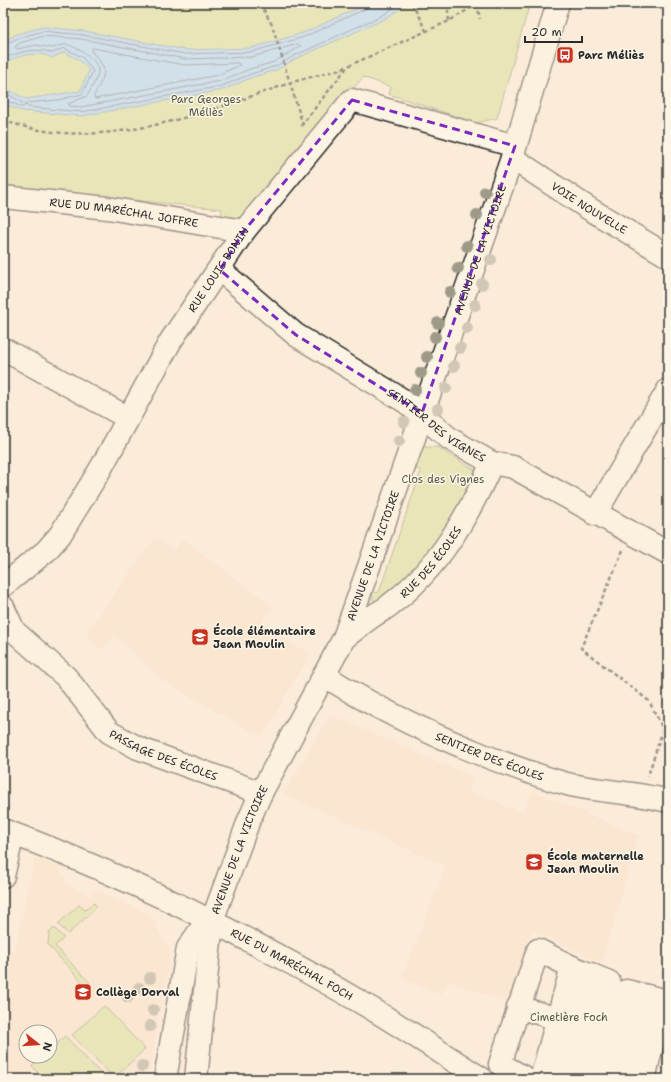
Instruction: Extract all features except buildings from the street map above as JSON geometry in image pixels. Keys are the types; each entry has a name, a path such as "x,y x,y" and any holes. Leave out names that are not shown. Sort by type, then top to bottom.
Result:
{"street":[{"name":"AVENUE DE LA VICTOIRE","path":"196,1079 212,921 249,820 261,793 344,638 524,120 558,3"},
{"name":"RUE LOUIS BONIN","path":"3,586 46,551 60,535 101,468 170,342 220,270 244,231 352,100 513,152"},
{"name":"VOIE NOUVELLE","path":"513,152 588,208 668,256"},
{"name":"RUE DU MARÉCHAL JOFFRE","path":"3,197 108,208 244,231"},
{"name":"SENTIER DES VIGNES","path":"220,270 296,335 406,402 450,439 492,463 513,467 595,514 668,553"},
{"path":"3,349 128,418"},
{"path":"595,514 668,390"},
{"name":"RUE DES ÉCOLES","path":"344,638 391,604 428,570 458,530 479,492 492,463"},
{"name":"PASSAGE DES ÉCOLES","path":"3,607 14,631 66,677 109,732 138,748 261,793"},
{"name":"SENTIER DES ÉCOLES","path":"324,675 405,721 443,739 525,771 574,786 643,795 668,801"},
{"path":"3,876 8,832"},
{"name":"RUE DU MARÉCHAL FOCH","path":"8,832 84,862 179,904 212,921 363,1003 482,1079"},
{"path":"165,1079 188,948 199,932 212,921"},
{"path":"527,1079 500,1064 538,950 609,982 578,1021 541,1079"},
{"path":"582,970 578,1021 584,1079"},
{"path":"604,1079 626,991 663,1000 644,1079"},
{"path":"625,1079 646,996"},
{"path":"518,1007 578,1021"},
{"path":"562,1079 578,1021"}],"path":[{"path":"260,3 272,25 274,36 303,125"},
{"path":"412,3 426,31"},
{"path":"447,3 449,21"},
{"path":"477,4 480,19"},
{"path":"3,120 39,129 77,134 139,129 252,97 348,66"},
{"path":"630,533 581,648 648,701 662,729 643,795"}],"highlighted area":[{"path":"352,100 515,146 422,413 296,335 220,270 244,231"}],"shaded area":[{"name":"École élémentaire Jean Moulin","path":"155,538 174,551 183,539 273,607 262,622 286,641 310,653 262,737 163,681 115,635 102,650 86,633"},
{"name":"École maternelle Jean Moulin","path":"330,715 473,777 468,790 522,813 532,791 638,835 602,963 532,930 508,1002 448,981 441,995 402,978 446,866 284,794"},
{"name":"Collège Dorval","path":"35,857 61,868 59,873 66,876 64,883 89,895 94,889 150,915 171,953 148,1079 3,1079 3,948 15,951"}],"green space":[{"name":"Parc Georges Méliès","path":"3,3 530,3 497,118 476,123 389,94 391,87 363,77 246,218 221,217 222,209 3,187"},
{"name":"Clos des Vignes","path":"423,447 437,447 475,470 445,533 423,560 382,598 374,602 372,593 379,592 421,471 415,468"},
{"path":"94,903 97,907 68,934 58,924 79,905 85,910"},
{"path":"54,928 64,938 55,946 90,983 87,987 48,945 49,933"},
{"path":"104,1006 145,1049 114,1078 72,1035"},
{"path":"65,1036 106,1079 44,1079 32,1066 34,1064 58,1064 58,1043"}],"water":[{"path":"369,3 408,3 385,19 295,59 277,70 253,77 223,90 82,116 22,111 3,104 3,87 26,99 80,91 89,70 79,60 64,52 52,58 40,54 34,54 21,56 3,63 3,42 17,34 43,27 84,31 186,50 251,48 303,33"}],"place":[{"name":"Parc Méliès","path":"565,55"},
{"name":"École élémentaire Jean Moulin","path":"200,637"},
{"name":"École maternelle Jean Moulin","path":"534,862"},
{"name":"Collège Dorval","path":"83,992"}],"park label":[{"name":"Cimetière Foch","path":"569,1017"}]}
